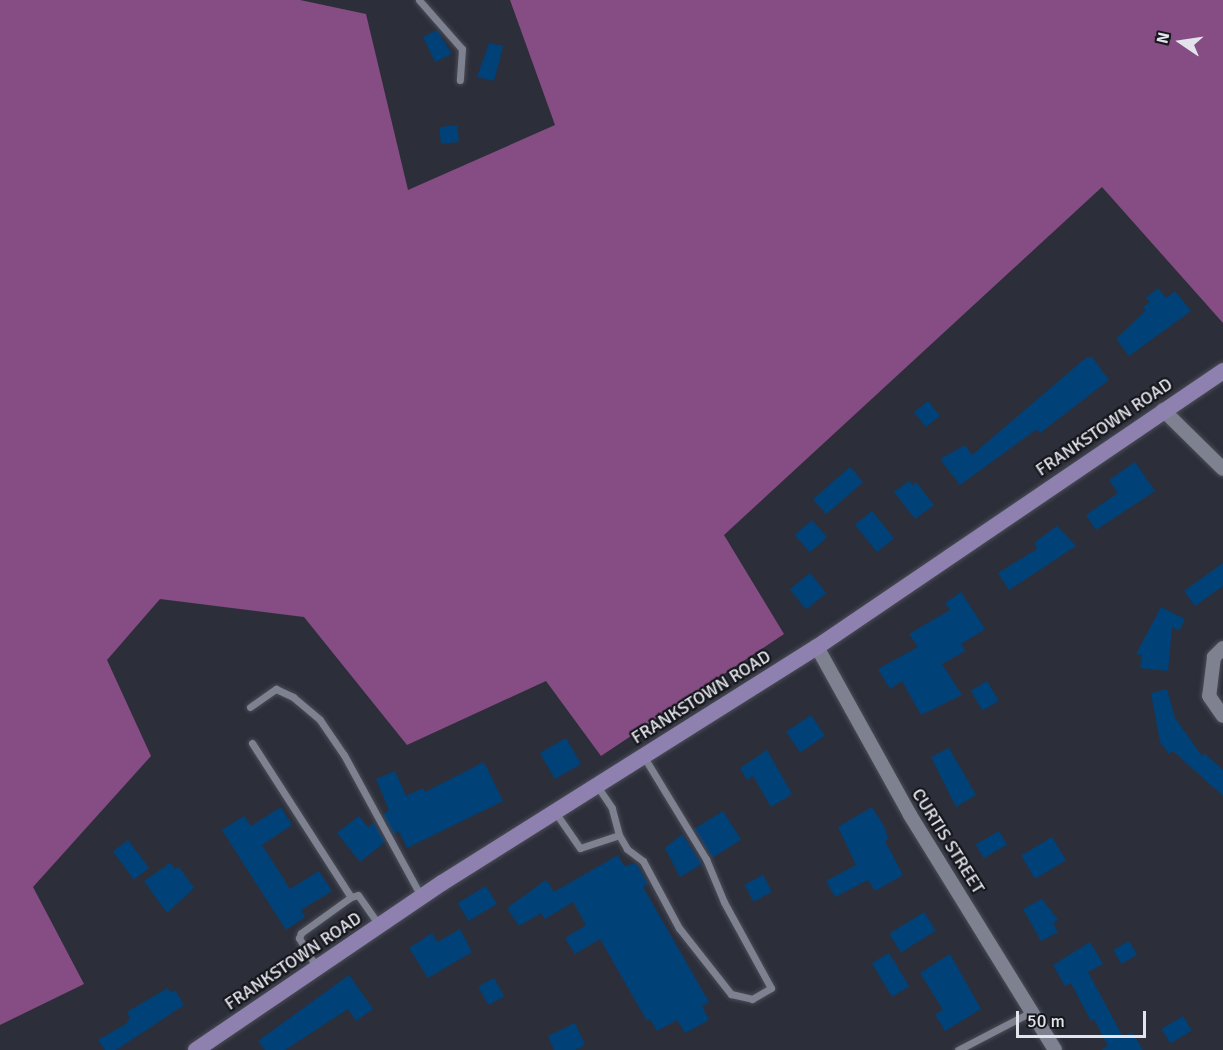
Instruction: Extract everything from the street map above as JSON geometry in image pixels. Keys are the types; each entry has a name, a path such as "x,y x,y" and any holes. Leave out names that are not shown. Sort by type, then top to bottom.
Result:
{"main road":[{"name":"FRANKSTOWN ROAD","path":"196,1050 422,898 817,647 1223,371"}],"street":[{"path":"1163,410 1223,469"},
{"name":"CURTIS STREET","path":"817,647 910,815 1034,1011 1055,1050"},
{"path":"1223,648 1214,657 1209,696 1223,716"}],"lane":[{"path":"419,0 462,49 460,80"},
{"path":"250,707 276,689 293,697 320,720 344,755 422,898"},
{"path":"252,743 351,897"},
{"path":"597,786 612,808 613,825 627,849 643,861 679,928 731,994 752,999 771,988 724,902 706,859 643,756"},
{"path":"555,812 580,848 619,835"},
{"path":"317,968 299,938 301,933 351,897 358,895 380,926"},
{"path":"958,1050 1034,1011"}],"shaded area":[{"path":"0,0 300,0 366,14 408,190 555,125 510,0 1223,0 1223,323 1102,187 724,535 784,634 601,756 546,681 407,745 304,617 160,599 107,660 151,756 33,887 84,984 0,1025"}],"building":[{"path":"437,30 452,54 435,62 423,37"},
{"path":"489,43 503,46 494,81 477,77"},
{"path":"457,125 459,142 441,144 439,127"},
{"path":"1158,288 1166,298 1175,291 1191,311 1129,356 1116,339 1146,310 1143,307 1150,302 1146,298"},
{"path":"1087,357 1092,357 1109,380 1040,433 1037,429 960,485 940,459 965,445 972,455"},
{"path":"928,401 940,416 926,427 914,412"},
{"path":"1135,462 1155,491 1096,530 1086,515 1118,493 1109,480"},
{"path":"850,467 863,482 826,514 813,499"},
{"path":"909,481 913,485 916,482 934,505 915,519 894,492"},
{"path":"872,511 894,538 877,552 855,525"},
{"path":"812,520 827,537 810,552 795,535"},
{"path":"1057,526 1076,546 1009,590 998,573 1037,549 1035,542"},
{"path":"1223,563 1223,586 1195,606 1184,591"},
{"path":"810,573 826,593 806,610 790,589"},
{"path":"961,592 985,629 961,644 965,651 942,664 962,695 921,715 902,681 890,689 878,669 918,647 909,634 950,610 945,603"},
{"path":"1161,607 1185,619 1179,631 1172,627 1168,671 1140,668 1142,655 1136,654"},
{"path":"987,681 999,701 983,711 971,691"},
{"path":"1167,689 1175,718 1202,756 1204,753 1223,770 1223,796 1173,751 1169,754 1160,742 1151,693"},
{"path":"811,715 825,736 800,753 786,732"},
{"path":"566,738 581,764 555,779 540,753"},
{"path":"949,748 976,795 956,807 931,757"},
{"path":"767,750 792,794 771,807 753,776 747,780 740,768"},
{"path":"484,762 503,801 407,848 399,831 394,835 383,815 389,810 376,779 395,771 406,796 423,788 425,792"},
{"path":"281,807 292,825 262,845 290,889 319,871 332,891 301,910 305,917 286,930 222,830 244,816 251,826"},
{"path":"872,807 885,828 888,839 885,841 903,875 875,891 868,880 835,897 826,881 856,865 838,827"},
{"path":"723,811 741,840 712,858 694,829"},
{"path":"359,816 368,827 374,822 385,842 360,862 337,833"},
{"path":"999,831 1007,845 984,858 976,844"},
{"path":"682,834 702,864 680,877 665,848"},
{"path":"1052,837 1066,860 1035,879 1021,856"},
{"path":"128,840 149,868 134,879 113,851"},
{"path":"618,855 624,866 636,863 648,884 643,887 709,1002 702,1006 709,1020 685,1033 677,1020 657,1031 650,1019 647,1021 600,939 575,954 565,938 586,925 573,902 545,919 541,913 519,926 507,908 546,880 554,892"},
{"path":"170,863 175,869 179,867 194,888 167,913 144,881"},
{"path":"763,875 772,892 753,902 744,885"},
{"path":"486,886 497,904 469,921 458,903"},
{"path":"1042,899 1058,920 1053,923 1058,932 1041,941 1023,909"},
{"path":"924,912 936,931 901,952 889,934"},
{"path":"460,929 472,952 428,978 409,948 432,933 437,942"},
{"path":"1129,941 1137,955 1121,964 1113,950"},
{"path":"1090,942 1103,964 1088,972 1123,1037 1132,1032 1143,1050 1101,1050 1108,1046 1094,1019 1091,1021 1071,983 1065,986 1053,965"},
{"path":"889,953 909,986 892,997 872,963"},
{"path":"950,954 981,1009 945,1031 935,1014 943,1010 920,973"},
{"path":"349,975 373,1009 356,1021 348,1009 285,1050 265,1050 258,1041"},
{"path":"494,978 504,996 488,1005 478,987"},
{"path":"168,988 171,993 175,990 184,1005 116,1050 105,1050 98,1040 126,1024 130,1018 127,1012"},
{"path":"1183,1016 1192,1031 1170,1043 1162,1029"},
{"path":"575,1023 585,1045 575,1050 554,1050 548,1036"}]}
